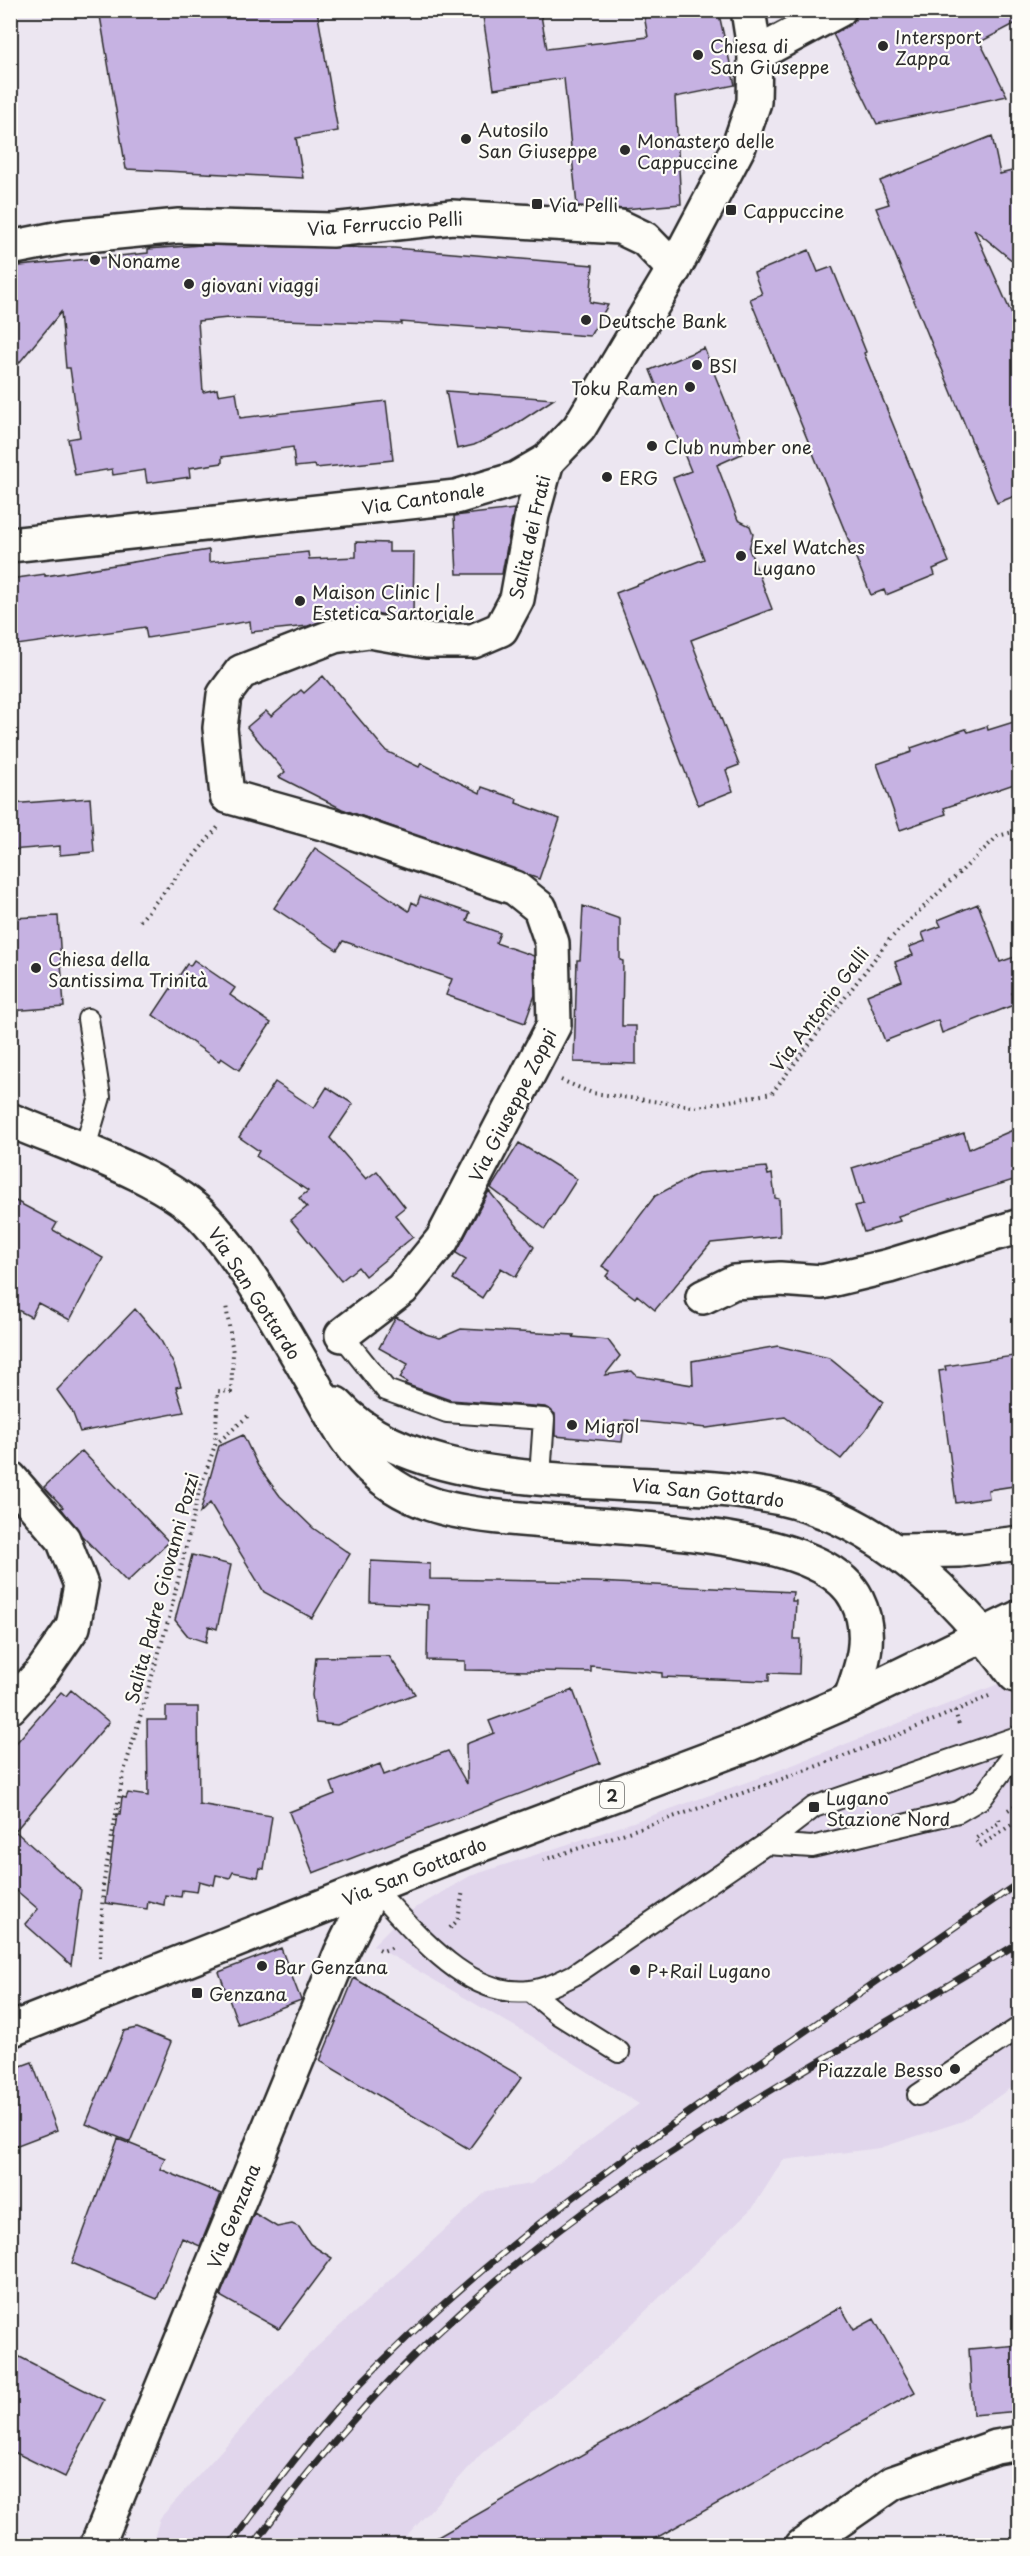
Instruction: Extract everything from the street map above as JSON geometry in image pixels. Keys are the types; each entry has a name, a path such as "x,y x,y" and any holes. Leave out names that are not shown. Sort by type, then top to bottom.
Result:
{"main road":[{"name":"Via Cantonale","path":"10,545 456,497 516,479 547,461 579,428 674,269 739,146 754,102 755,55 748,10"},
{"path":"755,55 839,10"},
{"name":"Via Ferruccio Pelli","path":"10,248 66,237 179,226 332,230 452,217 620,227 645,239 674,269"},
{"name":"Salita dei Frati","path":"227,796 220,728 224,695 241,672 334,636 369,631 427,641 473,641 501,629 517,600 532,516 547,461"},
{"name":"Via Giuseppe Zoppi","path":"227,796 337,827 515,888 540,908 552,943 554,1025 442,1240 402,1289 342,1335"},
{"name":"Via San Gottardo","path":"10,1120 148,1179 192,1207 208,1222 249,1279 306,1371 341,1435 361,1459 400,1493 465,1514 700,1536 765,1545 826,1568 844,1582 857,1599 864,1620 866,1640 862,1668 850,1700"},
{"path":"703,1297 734,1282 780,1279 822,1282 889,1266 1020,1226"},
{"name":"Via San Gottardo","path":"10,2030 499,1837 749,1744 850,1700 985,1634 943,1591 898,1551 854,1527 780,1498 458,1467 419,1456 384,1441 353,1423 306,1371"},
{"path":"10,1478 63,1539 81,1585 73,1627 42,1672 10,1707"},
{"path":"898,1551 960,1550 1020,1543"},
{"name":"2","path":"985,1634 1020,1617"},
{"path":"985,1634 1015,1675"},
{"name":"Via Genzana","path":"97,2546 348,1935 374,1888"},
{"path":"802,2546 893,2483 996,2447 1020,2443"}],"lane":[{"path":"84,1151 100,1097 88,1019"},
{"path":"342,1335 386,1390 447,1412 544,1419 540,1476"},
{"path":"374,1888 454,1967 474,1978 510,1990 530,1991 552,1986 574,1975 766,1844 814,1807 1020,1736"},
{"path":"766,1844 812,1847 958,1812 982,1798 1020,1746"},
{"path":"530,1991 558,2014 619,2052"},
{"path":"918,2095 1020,2027"}],"path":[{"path":"140,921 229,813 227,796"},
{"name":"Via Antonio Galli","path":"532,1068 592,1093 698,1107 772,1093 889,940 998,836 1020,830"},
{"name":"Salita Padre Giovanni Pozzi","path":"100,1963 103,1886 123,1775 169,1618 199,1492 215,1445 218,1391 231,1392 233,1353 226,1300"},
{"path":"215,1445 248,1416"},
{"path":"538,1862 673,1818 905,1734 955,1711"},
{"path":"998,1818 1000,1822 975,1839 980,1846 1020,1819"},
{"path":"348,1935 383,1951 449,1929 458,1920 461,1891 471,1886"}],"shaded area":[{"path":"1019,1676 1019,2082 963,2121 880,2148 783,2160 754,2206 600,2355 482,2453 399,2545 152,2546 160,2518 307,2356 487,2191 531,2184 639,2104 528,2034 373,1945 402,1916 470,1876 767,1775"}],"building":[{"path":"99,10 317,10 338,131 296,138 303,178 126,169"},
{"name":"Monastero delle Cappuccine","path":"482,10 540,10 547,49 648,37 643,10 718,10 735,85 675,97 681,204 624,209 577,206 564,78 494,89"},
{"path":"858,10 1020,10 1020,21 980,42 1007,96 877,124 833,34 855,20"},
{"path":"992,136 1000,174 1020,169 1020,267 974,229 1020,333 1020,494 997,503 876,208 889,204 880,181"},
{"path":"201,245 394,248 593,265 590,302 608,305 590,336 401,322 402,324 228,318 198,321 203,392 217,389 218,395 236,392 240,418 386,401 393,460 316,468 315,465 295,467 293,447 222,457 222,463 189,468 190,477 147,483 145,470 113,475 112,469 75,475 68,439 80,437 70,368 66,368 61,312 10,374 10,267 148,253 148,249"},
{"path":"809,250 818,272 832,267 866,352 864,353 949,562 933,569 935,575 886,595 884,590 871,595 750,299 762,294 754,273"},
{"path":"704,348 746,452 717,465 738,520 750,526 753,534 749,549 772,609 691,640 739,765 726,770 733,791 698,805 616,593 704,559 673,478 691,471 650,370"},
{"path":"446,391 554,399 510,428 474,445 457,449"},
{"path":"514,509 502,574 457,574 454,516"},
{"path":"356,542 389,543 389,552 414,552 413,614 393,616 367,612 321,615 322,621 308,626 251,632 250,621 147,638 145,627 10,646 10,579 45,574 45,576 209,550 209,562 308,552 309,559 356,557"},
{"path":"323,676 386,751 419,767 421,763 480,793 482,787 517,799 516,803 560,819 539,879 342,809 279,777 285,772 247,727 266,711 271,716 301,690 304,693"},
{"path":"1020,720 1020,782 944,808 946,814 900,830 877,764 912,752 911,748 966,729 968,732 987,726 988,730"},
{"path":"90,798 94,852 60,855 60,846 10,850 10,804"},
{"path":"315,848 409,911 412,902 417,905 420,896 470,913 467,921 500,933 496,943 534,956 535,995 525,1023 446,995 452,979 343,941 337,950 274,908"},
{"path":"978,904 1000,962 1020,955 1020,990 1012,993 1016,1004 942,1033 938,1020 885,1041 867,995 902,981 895,962 913,955 909,947 925,941 922,933 941,926 938,920"},
{"path":"583,906 620,919 620,960 623,961 622,1026 636,1026 636,1064 574,1062 577,960 580,960"},
{"name":"Chiesa della Santissima Trinità","path":"58,916 64,1007 10,1011 10,918"},
{"path":"194,960 235,988 230,995 271,1023 239,1070 221,1058 219,1061 153,1015 187,964 190,966"},
{"path":"275,1082 314,1108 327,1087 353,1104 330,1138 366,1179 377,1171 405,1207 395,1215 413,1237 365,1276 358,1267 341,1281 291,1220 307,1207 299,1198 308,1191 256,1156 259,1151 239,1137"},
{"path":"1020,1127 1020,1178 898,1216 900,1221 864,1232 855,1206 863,1204 852,1168 964,1133 969,1149"},
{"path":"519,1143 577,1179 545,1229 491,1188"},
{"path":"766,1167 768,1175 772,1174 775,1198 779,1199 780,1236 711,1243 655,1310 637,1295 635,1298 606,1276 610,1271 602,1266 655,1196 698,1173"},
{"path":"489,1191 534,1247 516,1277 501,1268 482,1298 453,1279 466,1259 456,1253"},
{"path":"10,1198 57,1223 53,1230 103,1258 70,1320 38,1303 31,1317 10,1306"},
{"path":"135,1309 159,1337 174,1365 181,1386 176,1387 184,1412 80,1432 72,1411 57,1390"},
{"path":"396,1317 426,1334 440,1338 461,1329 574,1335 573,1337 608,1340 620,1356 605,1375 632,1371 637,1376 693,1385 692,1361 778,1346 829,1358 883,1402 866,1429 841,1459 785,1417 707,1428 625,1420 622,1442 555,1436 555,1414 545,1407 450,1400 405,1384 407,1382 400,1378 408,1364 379,1348"},
{"path":"1020,1355 1020,1485 988,1490 989,1498 956,1503 939,1371 946,1370 945,1366"},
{"path":"243,1435 258,1466 280,1496 313,1528 350,1554 312,1618 264,1592 210,1503 200,1513 219,1446"},
{"path":"82,1451 169,1542 127,1582 81,1535 61,1508 63,1507 44,1487"},
{"path":"192,1555 231,1565 217,1629 209,1626 206,1642 188,1636 175,1620"},
{"path":"371,1561 430,1564 430,1579 597,1582 793,1592 792,1601 796,1601 794,1639 800,1639 799,1674 769,1673 769,1681 662,1677 662,1673 591,1666 591,1672 465,1670 465,1661 427,1660 428,1605 370,1602"},
{"path":"389,1656 415,1694 337,1725 316,1723 312,1695 316,1657"},
{"path":"71,1690 109,1722 15,1831 81,1890 71,1965 25,1924 38,1909 10,1885 10,1750 61,1692 66,1696"},
{"path":"573,1690 600,1763 313,1873 289,1812 335,1794 331,1783 380,1764 384,1775 448,1751 467,1784 466,1744 494,1733 489,1721"},
{"path":"166,1707 198,1707 199,1804 272,1816 264,1869 260,1868 258,1877 233,1872 230,1878 216,1875 214,1885 199,1881 197,1892 182,1890 181,1897 165,1895 164,1905 148,1901 147,1909 105,1903 117,1814 120,1814 122,1797 126,1798 128,1793 148,1796 147,1720 166,1720"},
{"path":"281,1948 301,2000 238,2024 219,1972"},
{"path":"354,1978 522,2077 469,2149 320,2061"},
{"path":"137,2028 171,2042 130,2142 86,2124 124,2031"},
{"path":"32,2062 57,2130 10,2148 10,2070"},
{"path":"118,2139 165,2158 160,2169 221,2194 200,2246 182,2238 157,2299 72,2263"},
{"path":"254,2213 277,2227 292,2224 299,2227 310,2244 332,2258 279,2329 220,2296"},
{"path":"841,2307 854,2330 874,2319 915,2392 642,2546 422,2546"},
{"path":"1020,2345 1020,2411 973,2415 969,2349"},
{"path":"10,2352 104,2400 65,2477 10,2450"}],"railway":[{"path":"229,2546 336,2409 399,2345 497,2258 547,2217 651,2139 1020,1882"},
{"path":"253,2546 288,2499 363,2409 446,2325 535,2248 635,2176 689,2141 1020,1942"}],"place":[{"name":"Intersport Zappa","path":"883,46"},
{"name":"Chiesa di San Giuseppe","path":"698,55"},
{"name":"Autosilo San Giuseppe","path":"466,139"},
{"name":"Monastero delle Cappuccine","path":"625,150"},
{"name":"Via Pelli","path":"537,204"},
{"name":"Cappuccine","path":"731,210"},
{"name":"Noname","path":"95,260"},
{"name":"giovani viaggi","path":"189,284"},
{"name":"Deutsche Bank","path":"586,320"},
{"name":"BSI","path":"697,365"},
{"name":"Toku Ramen","path":"690,387"},
{"name":"Club number one","path":"652,446"},
{"name":"ERG","path":"607,477"},
{"name":"Exel Watches Lugano","path":"741,556"},
{"name":"Maison Clinic | Estetica Sartoriale","path":"300,601"},
{"name":"Chiesa della Santissima Trinità","path":"36,968"},
{"name":"Migrol","path":"572,1425"},
{"name":"Lugano Stazione Nord","path":"814,1807"},
{"name":"Bar Genzana","path":"262,1966"},
{"name":"P+Rail Lugano","path":"635,1970"},
{"name":"Genzana","path":"197,1993"},
{"name":"Piazzale Besso","path":"955,2069"}]}
